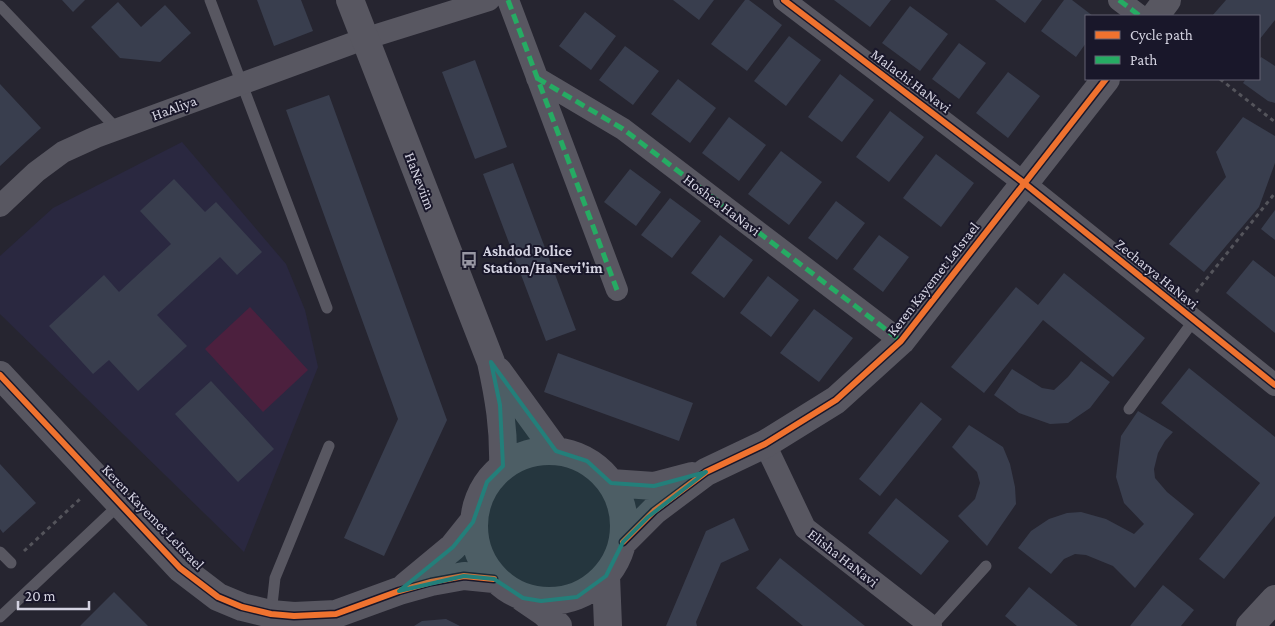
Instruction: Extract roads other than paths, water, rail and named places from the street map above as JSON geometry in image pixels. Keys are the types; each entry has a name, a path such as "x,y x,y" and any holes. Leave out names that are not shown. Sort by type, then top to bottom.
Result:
{"street":[{"name":"HaNeviim","path":"350,0 491,362 500,405 504,440 503,466"},
{"name":"HaAliya","path":"0,206 36,172 63,152 116,129 364,39 489,0"},
{"path":"508,0 617,290"},
{"name":"Malachi HaNavi","path":"784,0 1024,183"},
{"path":"1119,0 1139,15"},
{"path":"1156,15 1167,0"},
{"name":"Hoshea HaNavi","path":"538,78 623,129 901,341"},
{"name":"Keren Kayemet LeIsrael","path":"611,483 654,486 706,472 765,444 836,400 901,341 1105,80"},
{"name":"Zecharya HaNavi","path":"1024,183 1275,385"},
{"name":"HaNeviim","path":"491,362 556,451"},
{"name":"Keren Kayemet LeIsrael","path":"0,375 100,480 180,568 218,597 242,607 271,614 294,616 336,614 399,591 464,576 494,579"},
{"name":"Elisha HaNavi","path":"765,444 805,528 931,626"},
{"path":"523,598 559,601 577,597 593,588 606,576 617,560 623,542 624,522 620,502 611,483 587,461 556,451 537,452 519,457 503,466 488,482 477,501 473,522 474,542 482,562 494,579 545,613 558,626"},
{"name":"Keren Kayemet LeIsrael","path":"623,542 654,512 706,472"},
{"name":"Keren Kayemet LeIsrael","path":"399,591 453,547 473,522"},
{"path":"606,576 608,626"},
{"path":"1250,626 1275,599"}],"lane":[{"path":"210,0 327,308"},
{"path":"0,6 116,129"},
{"path":"1129,409 1188,315"},
{"path":"271,614 275,578 329,446"},
{"path":"0,617 121,503"},
{"path":"0,552 11,563"},
{"path":"931,626 986,566"}],"place":[{"name":"Ashdod Police Station/HaNevi'im","path":"469,260"}]}
